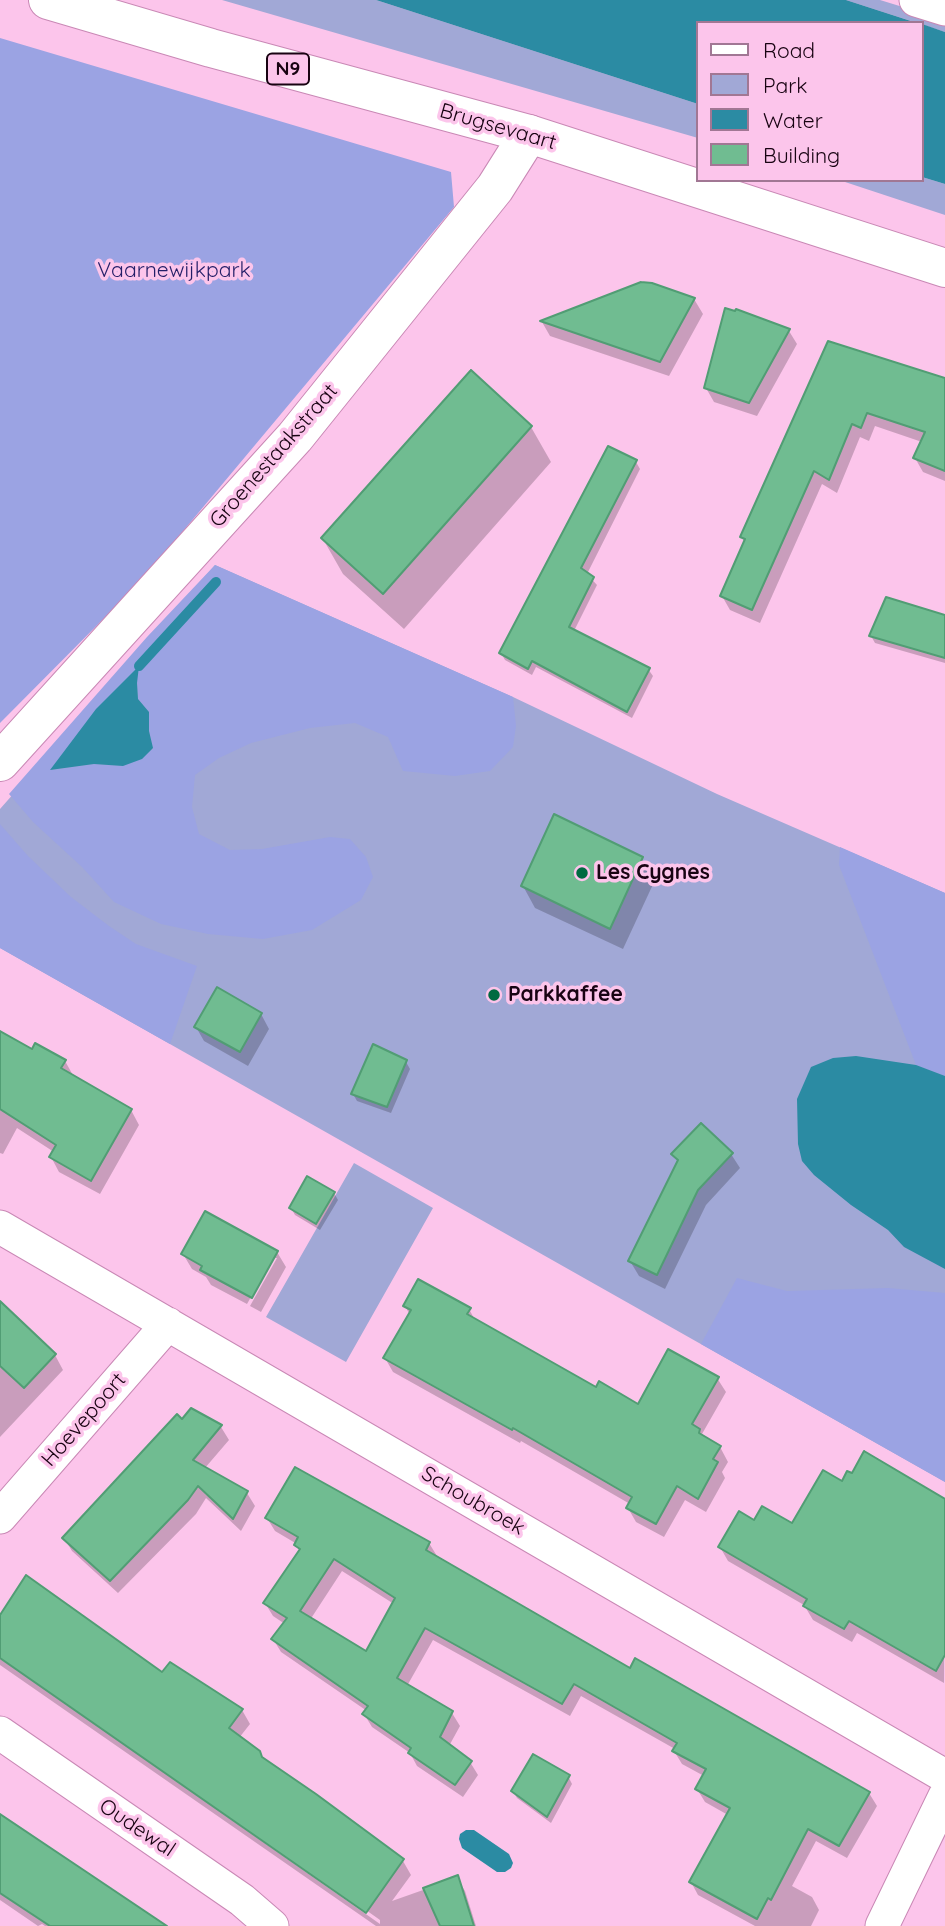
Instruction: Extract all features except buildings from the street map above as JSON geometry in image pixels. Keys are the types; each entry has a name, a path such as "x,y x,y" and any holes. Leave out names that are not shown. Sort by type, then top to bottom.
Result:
{"main road":[{"name":"Brugsevaart","path":"48,0 211,48 529,134 945,268"},
{"name":"Groenestaakstraat","path":"0,762 295,437 495,188 529,134"}],"street":[{"path":"916,0 945,9"},
{"name":"Schoubroek","path":"0,1227 945,1776"},
{"name":"Hoevepoort","path":"0,1517 168,1324"},
{"name":"Oudewal","path":"0,1732 242,1900 272,1926"},
{"path":"882,1926 945,1796"}],"green space":[{"path":"222,0 376,0 696,103 696,137"},
{"path":"846,0 880,0 945,20 945,32 924,25 924,21 911,21"},
{"name":"Vaarnewijkpark","path":"0,38 451,172 454,207 143,579 0,723"},
{"path":"924,178 945,184 945,215 845,182 924,182"},
{"path":"215,565 513,697 717,794 945,893 945,1482 0,948 0,809"},
{"path":"215,565 513,697 516,726 513,747 490,771 455,776 403,771 388,737 355,723 310,728 251,743 219,758 195,775 192,807 199,834 230,850 262,849 330,837 350,839 366,857 373,877 361,900 312,930 263,939 208,934 161,924 114,902 82,867 33,822 9,794 147,637","holes":["137,683 138,699 149,712 153,749 123,766 94,764 52,770"]},
{"path":"0,824 28,856 71,897 109,926 136,944 197,966 170,1044 0,948"},
{"path":"840,847 945,893 945,1076 916,1065 839,865"},
{"path":"354,1163 433,1208 346,1362 266,1317"},
{"path":"737,1278 787,1291 888,1288 945,1293 945,1482 701,1344"}],"water":[{"path":"376,0 846,0 911,21 696,21 696,103"},
{"path":"924,25 945,32 945,184 924,178"},
{"path":"139,666 138,699 149,712 153,748 142,759 123,766 94,764 50,770 96,709"},
{"path":"856,1056 916,1065 945,1076 945,1269 904,1247 888,1230 814,1175 802,1161 798,1144 797,1099 811,1067 833,1058"},
{"path":"466,1830 474,1830 509,1854 513,1863 511,1868 505,1872 497,1872 462,1848 460,1834"}],"waterway":[{"path":"139,666 216,582"}],"place":[{"name":"Les Cygnes","path":"582,873"},
{"name":"Parkkaffee","path":"494,995"}]}
